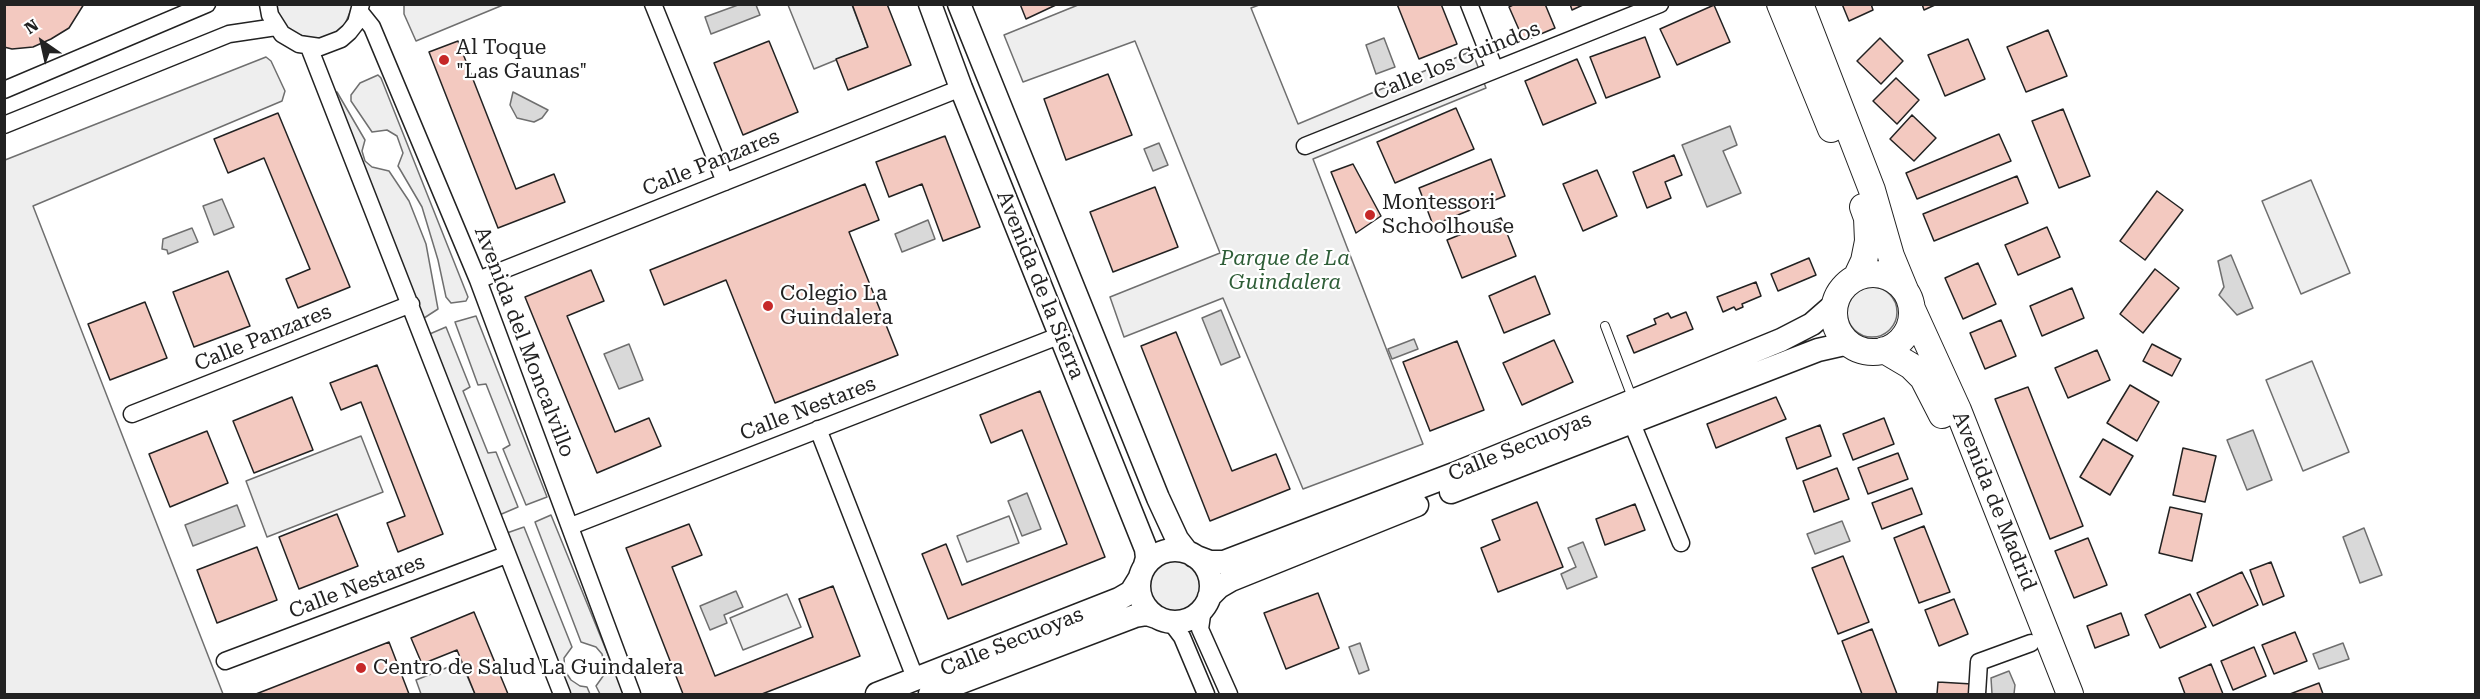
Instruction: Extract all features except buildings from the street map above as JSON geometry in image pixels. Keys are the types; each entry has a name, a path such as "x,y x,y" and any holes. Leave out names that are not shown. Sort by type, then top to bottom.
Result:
{"main road":[{"name":"Avenida de la Sierra","path":"930,4 961,88 1146,549 1147,558 1142,572"},
{"name":"Avenida de la Sierra","path":"959,4 1161,507 1180,546 1191,554"},
{"path":"1780,4 1867,218 1868,241 1864,261 1856,278 1840,293 1836,303 1836,325 1849,343 1860,350 1872,352 1884,350 1896,344 1905,335 1911,322 1908,300 1888,277 1866,275 1856,278"},
{"name":"Avenida de Madrid","path":"1800,4 1872,190 1891,256 1908,300 1958,410 2070,694"},
{"name":"Calle Secuoyas","path":"1206,602 1219,587 1231,580 1632,411 1812,324 1836,303"},
{"name":"Calle Secuoyas","path":"1191,554 1217,563 1241,556 1443,478 1632,411 1818,350 1849,343"},
{"name":"Avenida de Madrid","path":"1884,350 1911,366 1929,388 2051,694"},
{"path":"1175,550 1191,554 1203,563 1209,574 1210,585 1206,602 1193,616 1182,621 1165,620 1149,611 1142,602 1139,590 1142,572 1164,551 1175,550"},
{"name":"Calle Secuoyas","path":"923,687 1119,599 1131,592 1142,572"},
{"name":"Calle Secuoyas","path":"877,694 923,687 1135,616 1147,614 1165,620"}],"street":[{"path":"4,90 207,4"},
{"path":"268,4 276,27 290,40 309,47 320,47 340,39 356,23 361,8"},
{"path":"652,4 725,182"},
{"path":"1469,4 1495,70"},
{"name":"Calle los Guindos","path":"1305,146 1660,4"},
{"name":"Avenida del Moncalvillo","path":"361,8 372,27 478,280 632,694"},
{"path":"4,125 229,34 276,27"},
{"path":"309,47 562,694"},
{"name":"Calle Panzares","path":"478,280 961,88"},
{"name":"Calle Panzares","path":"132,414 411,304"},
{"name":"Calle Nestares","path":"571,526 1061,335"},
{"path":"1632,411 1681,543"},
{"path":"818,429 923,687"},
{"name":"Calle Nestares","path":"225,661 506,555"},
{"path":"1206,602 1200,629 1229,694"},
{"path":"1165,620 1182,637 1206,694"},
{"path":"1977,694 1979,662 2031,643"}],"lane":[{"path":"1605,326 1632,411"}],"green space":[{"path":"404,4 503,5 416,41 404,14"},
{"path":"276,5 353,5 345,24 335,33 323,38 310,38 297,34 287,27 279,16"},
{"path":"788,5 852,5 868,47 814,69"},
{"name":"Parque de La Guindalera","path":"1078,5 1259,5 1251,8 1298,124 1472,51 1486,88 1313,159 1423,444 1303,489 1223,298 1124,337 1110,297 1220,253 1135,41 1023,82 1004,35"},
{"path":"266,57 271,61 285,91 282,101 33,206 223,694 5,694 5,160"},
{"path":"378,75 468,297 466,301 451,303 446,297 438,260 422,207 398,166 403,153 397,136 387,130 372,132 351,101 351,95 360,83"},
{"path":"337,92 365,140 362,151 365,161 372,167 389,171 409,201 426,244 438,309 421,320 332,93"},
{"path":"2311,180 2350,273 2301,294 2262,201"},
{"path":"1867,287 1877,287 1890,294 1897,307 1897,317 1890,330 1877,337 1867,337 1858,333 1851,326 1847,317 1847,307 1851,298 1858,291"},
{"path":"476,316 547,497 526,505 503,449 510,445 486,384 478,385 455,322"},
{"path":"446,327 470,387 463,391 488,453 496,452 518,507 497,516 425,336"},
{"path":"2312,361 2349,452 2303,471 2266,380"},
{"path":"361,436 383,492 267,537 246,481"},
{"path":"551,515 624,694 600,694 596,686 606,672 602,654 596,647 581,642 535,522"},
{"path":"1009,516 1019,543 967,562 957,536"},
{"path":"524,527 572,647 564,658 565,671 571,680 580,686 587,687 590,694 567,694 504,534"},
{"path":"1168,557 1180,557 1196,566 1203,576 1205,588 1203,600 1196,610 1180,619 1168,619 1157,614 1148,605 1143,594 1143,582 1148,571 1157,562"},
{"path":"787,594 801,627 743,650 730,618"},
{"path":"461,662 475,694 421,694 416,680"}],"shaded area":[{"path":"738,5 756,5 760,15 711,34 705,17"},
{"path":"1384,38 1395,67 1376,74 1366,45"},
{"path":"513,92 548,110 542,118 534,122 517,118 510,105"},
{"path":"1730,126 1737,145 1723,151 1741,193 1707,207 1682,145"},
{"path":"1159,143 1168,165 1153,171 1144,149"},
{"path":"222,199 234,227 214,235 203,206"},
{"path":"928,220 935,239 902,252 895,234"},
{"path":"192,228 198,242 168,254 167,250 162,249 163,239"},
{"path":"2231,255 2253,308 2237,315 2219,295 2224,287 2218,261"},
{"path":"1221,310 1240,357 1221,365 1202,318"},
{"path":"1414,339 1418,349 1392,359 1388,349"},
{"path":"629,344 643,380 619,389 604,354"},
{"path":"2253,430 2272,480 2247,490 2227,440"},
{"path":"1027,493 1041,529 1022,536 1008,501"},
{"path":"237,505 245,526 193,546 185,525"},
{"path":"1842,521 1850,541 1815,554 1807,534"},
{"path":"2364,528 2382,575 2360,583 2343,537"},
{"path":"1583,542 1597,577 1567,589 1561,574 1576,567 1568,548"},
{"path":"736,591 743,607 724,615 727,623 710,630 700,606"},
{"path":"1360,643 1369,670 1359,674 1349,647"},
{"path":"2343,643 2349,659 2319,669 2313,654"},
{"path":"2009,671 2015,685 2014,694 1992,694 1991,678"}],"place":[{"name":"Al Toque \"Las Gaunas\"","path":"444,60"},
{"name":"Montessori Schoolhouse","path":"1370,215"},
{"name":"Colegio La Guindalera","path":"768,306"},
{"name":"Centro de Salud La Guindalera","path":"361,668"}]}
